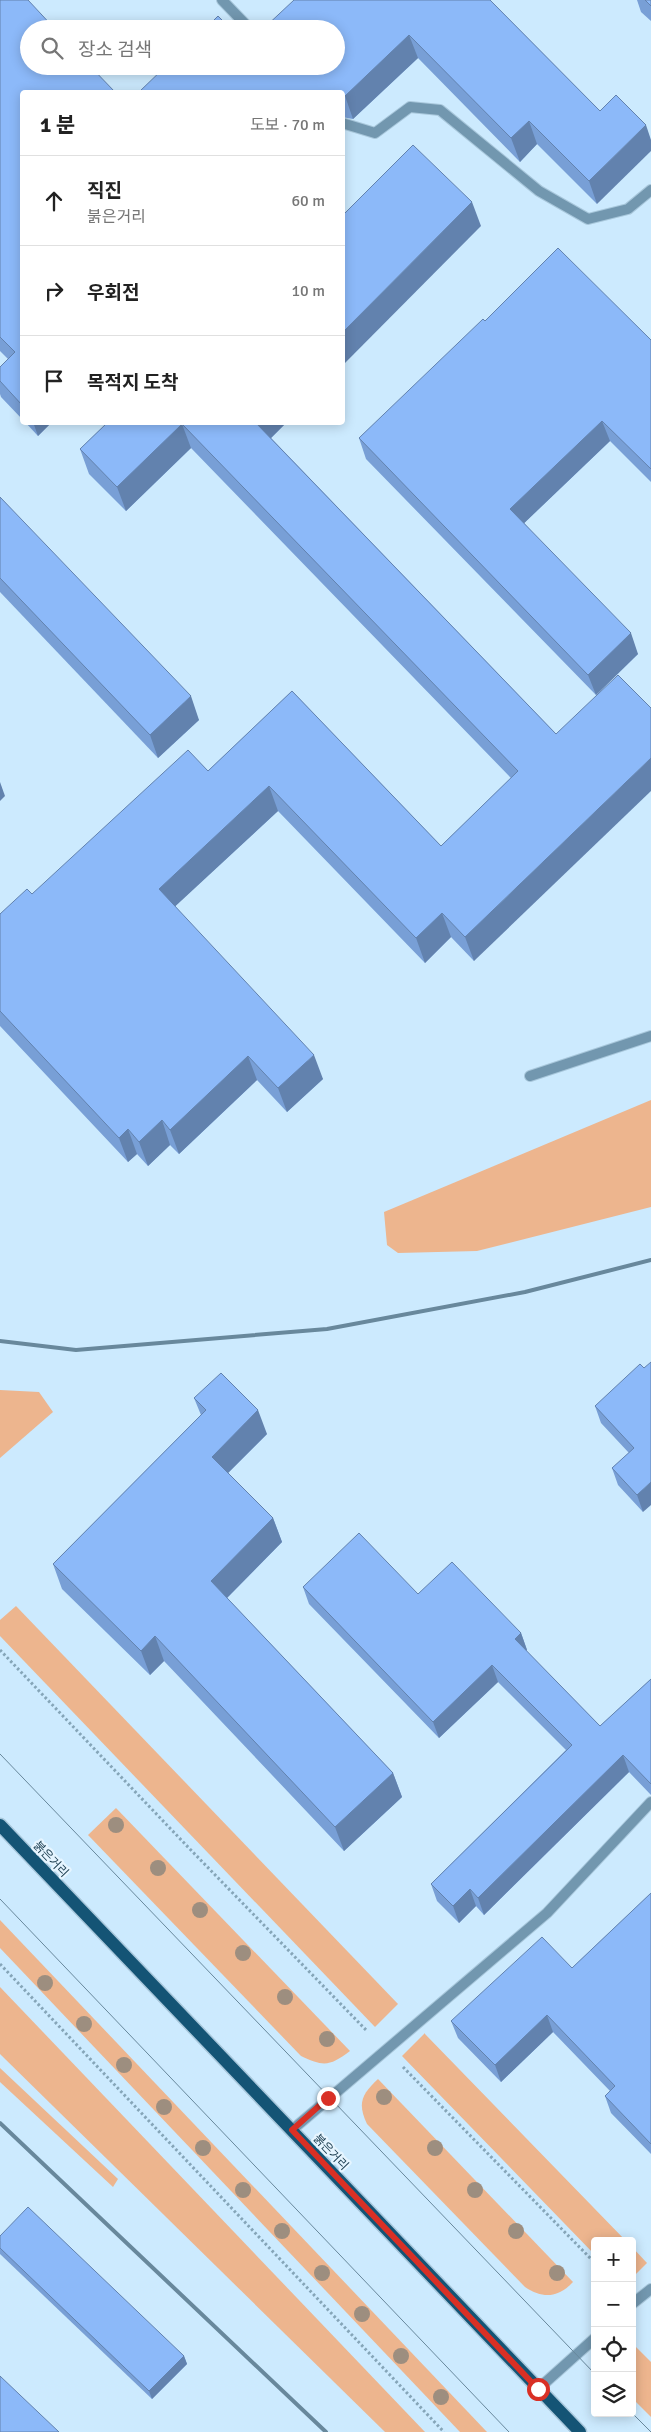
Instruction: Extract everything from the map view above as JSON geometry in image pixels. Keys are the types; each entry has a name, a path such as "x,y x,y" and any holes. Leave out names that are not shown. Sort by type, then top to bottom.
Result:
{"main road":[{"name":"붉은거리","path":"0,1825 580,2432"}],"street":[{"path":"222,0 241,20"},
{"path":"345,125 375,132 410,107 440,110 539,191 588,219 628,209 651,190"},
{"path":"530,1076 651,1036"},
{"path":"292,2130 547,1913 651,1802"},
{"path":"636,2301 651,2289"},
{"path":"538,2389 591,2342"}],"path":[{"path":"0,1650 186,1845 591,2259"},
{"path":"0,1964 444,2432"}],"shaded area":[{"path":"651,1100 651,1207 477,1251 398,1253 387,1245 384,1212"},
{"path":"0,1390 39,1392 53,1412 0,1458"},
{"path":"16,1606 398,2004 375,2027 0,1636 0,1620"},
{"path":"116,1808 350,2051 337,2060 327,2063 316,2062 301,2056 88,1835"},
{"path":"0,1920 487,2432 460,2432 0,1948"},
{"path":"0,1987 425,2432 385,2432 0,2054"},
{"path":"425,2033 622,2237 591,2237 591,2251 402,2056"},
{"path":"0,2068 118,2179 113,2187 0,2082"},
{"path":"378,2079 573,2282 562,2291 550,2295 538,2294 525,2287 367,2124 362,2110 363,2099 368,2089"},
{"path":"636,2251 647,2263 636,2274"},
{"path":"636,2347 651,2362 651,2417 636,2402"}],"building":[{"path":"0,0 28,0 47,20 20,20 20,75 99,75 113,90 20,90 20,403 0,381 0,367 15,352 0,337"},
{"path":"294,0 490,0 600,111 616,95 646,125 589,181 529,121 511,138 409,35 345,96 345,90 141,90 157,75 345,75 345,20 273,20"},
{"path":"645,0 651,0 651,6"},
{"path":"218,16 222,20 214,20"},
{"path":"413,145 472,202 345,330 345,213"},
{"path":"558,248 651,340 651,469 602,421 510,509 631,633 588,675 359,438 483,319 485,321"},
{"path":"105,425 181,425 117,487 80,449"},
{"path":"183,425 258,425 556,734 618,675 651,708 651,758 465,937 442,913 416,938 269,786 159,889 314,1055 278,1088 248,1056 170,1130 162,1120 139,1142 128,1129 119,1138 0,1011 0,914 27,889 32,894 188,750 208,771 292,691 441,846 518,771"},
{"path":"0,497 191,696 150,735 0,578"},
{"path":"651,1362 651,1482 637,1495 612,1468 634,1448 595,1406 640,1364 644,1368"},
{"path":"221,1373 258,1410 212,1457 273,1518 211,1581 393,1773 335,1827 155,1636 141,1651 53,1564 206,1410 194,1398"},
{"path":"359,1533 418,1594 452,1562 521,1633 515,1639 600,1726 651,1679 651,1784 623,1755 478,1898 470,1889 453,1906 431,1884 572,1745 492,1665 433,1722 303,1587"},
{"path":"651,1893 651,2144 605,2096 615,2086 547,2015 495,2065 451,2021 542,1937 572,1968"},
{"path":"28,2207 184,2356 149,2391 0,2248 0,2236"},
{"path":"0,2376 59,2432 0,2432"}],"tram line":[{"path":"0,1754 593,2372"},
{"path":"0,1899 509,2432"},
{"path":"636,2417 651,2432"}],"railway":[{"path":"0,1341 76,1350 327,1329 525,1292 651,1260"},
{"path":"0,2123 326,2432"}],"route":[{"path":"328,2098 292,2130 538,2389"}]}
